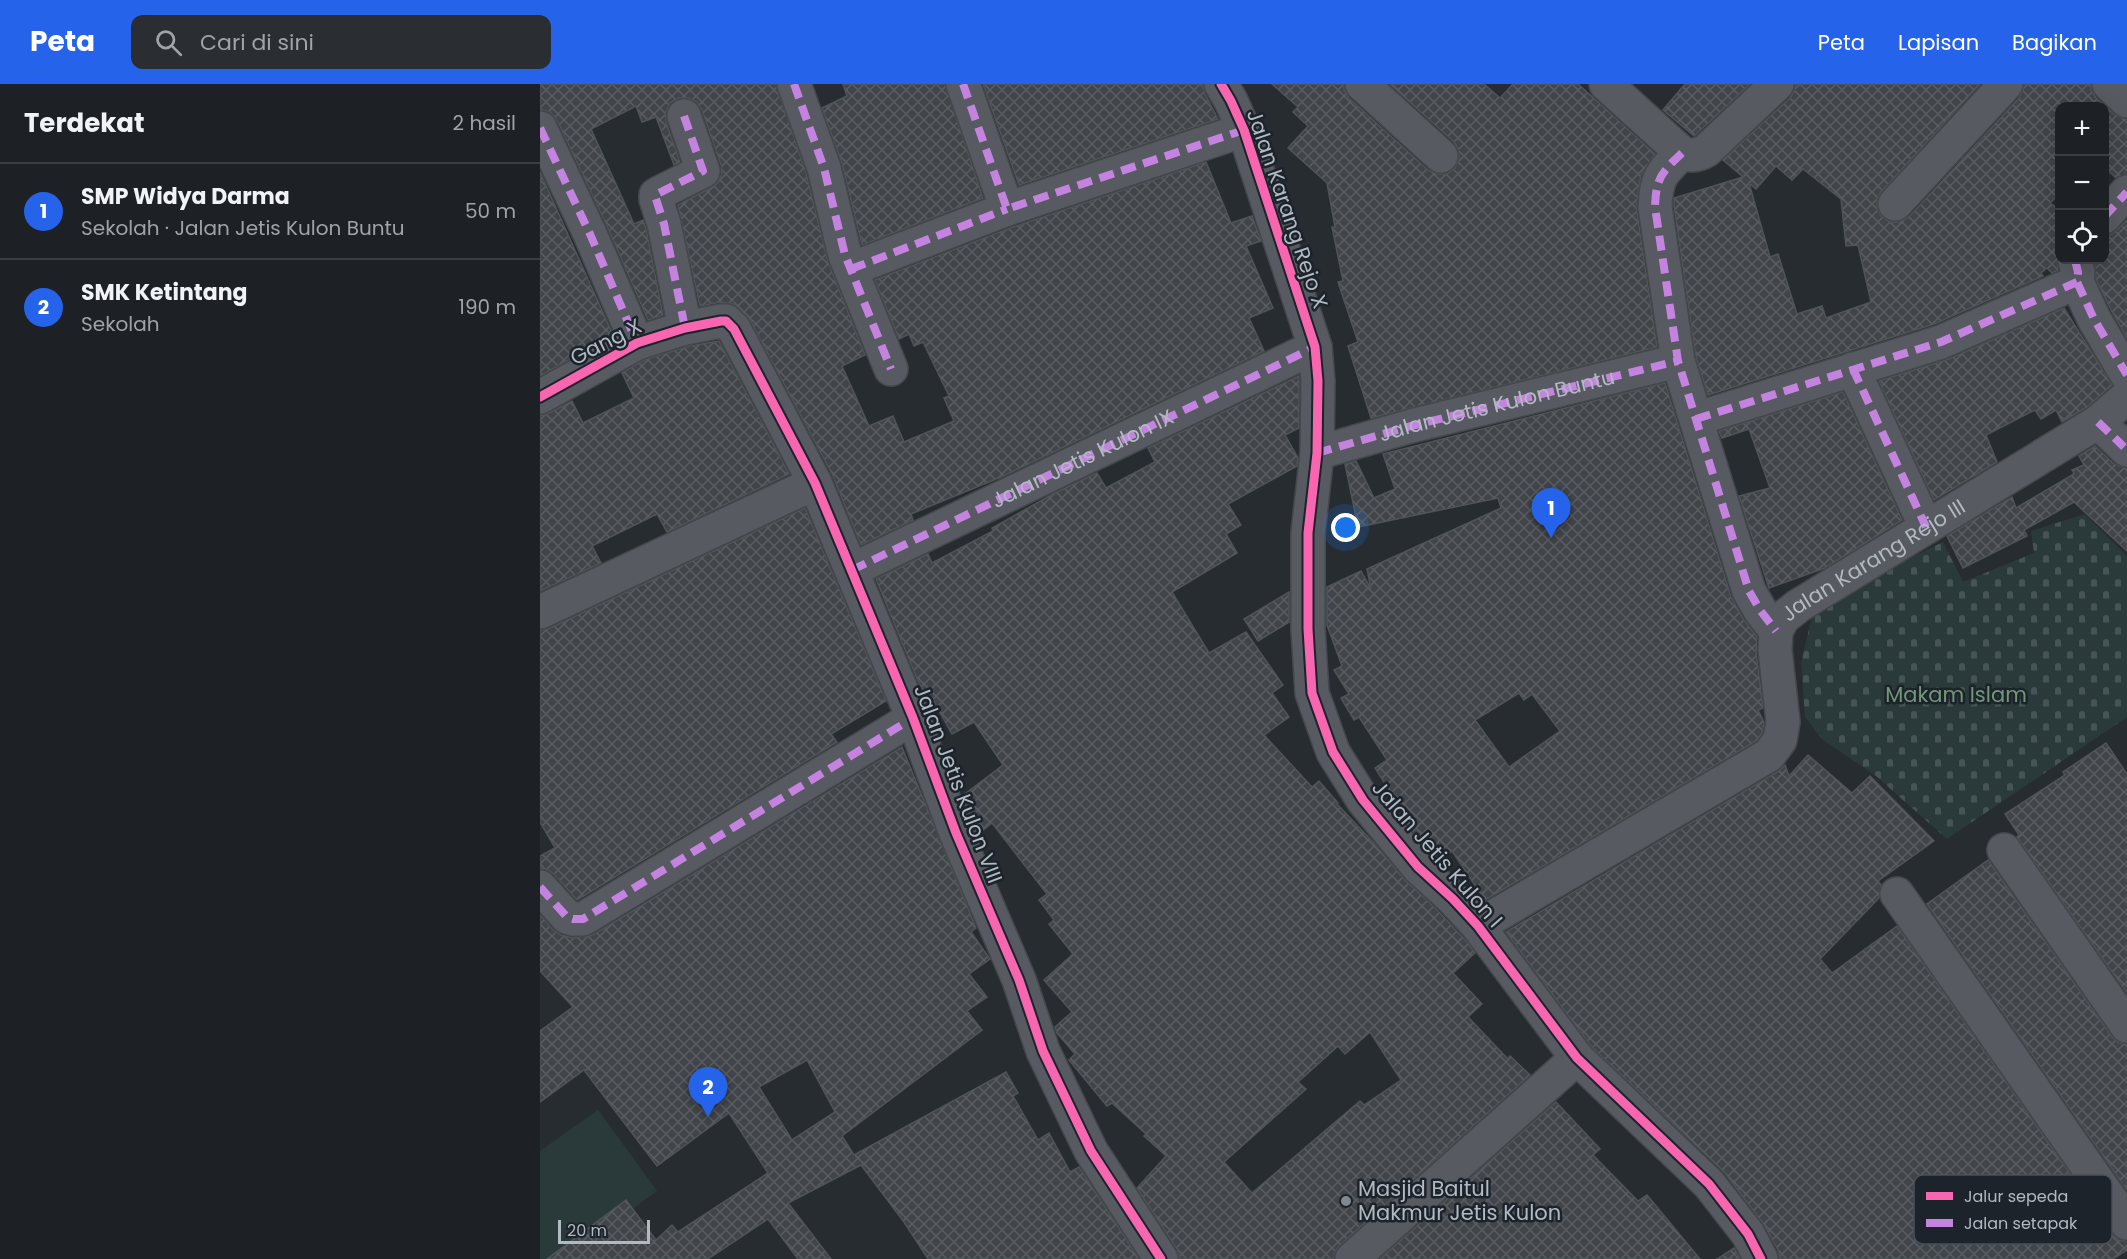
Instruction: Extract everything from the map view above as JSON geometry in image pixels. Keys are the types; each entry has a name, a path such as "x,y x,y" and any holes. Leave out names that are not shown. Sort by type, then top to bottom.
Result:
{"street":[{"path":"794,84 824,168 844,255 891,369"},
{"path":"963,84 1007,209"},
{"name":"Jalan Karang Rejo X","path":"1221,84 1244,130 1315,347"},
{"path":"1362,84 1441,156"},
{"path":"1606,84 1682,153 1688,155 1699,155 1707,150 1777,84"},
{"path":"1895,204 2006,84"},
{"path":"2109,84 2127,101"},
{"path":"684,116 703,171 659,193 656,199 664,224 685,328"},
{"path":"540,128 590,234 637,343"},
{"path":"851,269 1007,209 1244,130"},
{"path":"1682,153 1664,171 1656,187 1656,207 1678,361 1749,591 1776,631"},
{"path":"2109,212 2127,192"},
{"path":"1696,419 1941,342 2076,271 2094,319 2127,375"},
{"name":"Gang X","path":"540,397 637,343 685,328 726,321"},
{"name":"Jalan Jetis Kulon VIII","path":"726,321 734,329 815,483 913,718 956,834 1019,980 1043,1051 1091,1151 1161,1259"},
{"name":"Jalan Jetis Kulon I","path":"1315,347 1318,381 1317,453 1308,533 1308,629 1312,693 1333,752 1363,800 1418,867 1478,926 1577,1058 1709,1184 1748,1234 1761,1259"},
{"name":"Jalan Jetis Kulon IX","path":"852,570 1315,347"},
{"name":"Jalan Jetis Kulon Buntu","path":"1317,453 1411,426 1678,361"},
{"path":"1853,369 1926,527"},
{"name":"Jalan Karang Rejo III","path":"1478,926 1769,755 1780,740 1783,722 1775,650 1776,631 1784,618 1798,606 2098,422 2127,398"},
{"path":"2098,422 2127,450"},
{"path":"540,612 815,483"},
{"path":"540,887 567,917 583,919 913,718"},
{"path":"2004,850 2127,1026"},
{"path":"1897,894 2093,1175"},
{"path":"1352,1259 1577,1058"},
{"path":"2112,1202 2127,1223"}],"green space":[{"name":"Makam Islam","path":"2085,514 2127,556 2127,717 1947,839 1876,776 1822,739 1805,717 1801,663 1815,604 1943,542 1963,582 2034,553 2031,531"},
{"path":"598,1110 657,1191 565,1259 540,1259 540,1151"}],"building":[{"path":"540,84 776,84 806,173 828,262 865,355 842,366 869,426 893,416 904,442 954,421 944,398 949,396 923,342 914,346 909,334 899,339 875,280 1013,227 1206,162 1231,223 1252,216 1261,241 1246,246 1273,308 1249,318 1264,351 1001,477 911,514 913,520 861,545 832,474 750,320 733,304 721,302 700,306 678,205 712,187 718,182 722,173 702,110 697,102 688,98 678,98 670,103 666,112 666,122 680,162 674,165 656,117 642,122 636,106 591,129 634,224 643,220 646,229 663,315 648,320 557,120 550,112 540,110"},
{"path":"843,84 945,84 983,198 862,245 842,163 822,108 847,96"},
{"path":"983,84 1202,84 1218,119 1019,185"},
{"path":"1272,84 1344,84 1344,90 1349,98 1428,170 1438,174 1447,174 1455,168 1459,159 1459,150 1454,142 1390,84 1484,84 1500,98 1513,84 1578,84 1655,154 1641,175 1636,206 1657,347 1371,418 1348,346 1358,342 1338,282 1343,281 1332,227 1335,227 1327,183 1288,148 1308,126 1293,112 1298,107"},
{"path":"1685,84 1750,84 1694,136 1663,110"},
{"path":"1795,84 1980,84 1881,192 1877,199 1877,209 1882,217 1890,222 1900,222 1909,217 2020,97 2024,84 2091,84 2091,90 2100,102 2055,102 2055,198 2050,203 2055,206 2055,264 2058,264 2058,270 2052,273 2047,268 2041,273 2043,276 1934,324 1708,395 1696,357 1674,198 1743,177 1723,160 1790,98 1795,90","holes":["1776,166 1792,180 1803,169 1841,199 1846,246 1858,245 1871,302 1826,318 1822,306 1797,314 1778,254 1770,257 1749,183 1756,189"]},
{"path":"2109,110 2115,115 2127,119 2127,174 2116,178 2109,172"},
{"path":"540,172 613,335 540,376"},
{"path":"2127,220 2127,338 2096,279 2094,264 2109,264 2109,235"},
{"path":"2064,308 2112,385 2087,407 2062,422 2056,410 2041,419 2035,410 1986,435 1997,462 1934,500 1879,381 1949,359"},
{"path":"719,341 789,474 667,532 657,514 592,546 601,563 540,591 540,416 572,401 583,423 634,398 622,373 644,360 690,346"},
{"path":"1299,376 1299,428 1285,435 1298,458 1297,466 1228,504 1241,525 1226,534 1237,553 1172,592 1209,653 1246,632 1283,685 1272,693 1289,717 1264,735 1312,787 1319,781 1404,879 1467,942 1475,953 1453,973 1482,1004 1468,1017 1508,1059 1510,1056 1530,1075 1340,1245 1334,1253 1334,1259 1180,1259 1177,1249 1137,1188 1166,1156 1112,1103 1107,1106 1069,1060 1075,1054 1057,1033 1055,1027 1072,1012 1044,980 1073,954 1049,924 1054,920 1039,900 1047,894 992,823 977,835 962,796 1003,765 974,722 952,734 934,702 931,704 918,681 876,579 928,554 932,563 993,531 992,528 1053,494 1097,473 1106,488 1155,462 1148,448","holes":["1370,1032 1401,1080 1364,1105 1360,1101 1252,1193 1224,1162 1306,1089 1298,1082 1338,1046 1345,1054"]},
{"path":"1665,383 1731,597 1757,637 1756,652 1763,708 1758,710 1764,722 1762,733 1756,741 1485,900 1452,851 1439,861 1432,854 1404,820 1407,818 1375,768 1387,760 1359,717 1354,720 1341,698 1349,694 1334,670 1342,666 1327,625 1327,587 1361,571 1371,589 1367,569 1501,508 1498,498 1358,527 1345,464 1356,461 1374,498 1395,489 1383,454","holes":["1519,693 1524,700 1532,694 1560,731 1509,767 1475,720"]},
{"path":"1843,392 1902,520 1825,568 1769,588 1739,496 1770,488 1749,429 1722,438 1719,431"},
{"path":"2095,446 2114,464 2127,468 2127,551 2074,502 2024,530 2027,536 1963,568 1947,536 2012,497 2016,508 2074,474 2072,470 2084,465 2079,456"},
{"path":"805,508 886,701 831,734 837,742 577,900 554,874 546,869 540,869 540,856 555,848 540,822 540,630 548,629"},
{"path":"1289,592 1289,622 1258,641 1244,619"},
{"path":"2106,743 2127,774 2127,993 2017,837 2019,835 2005,814 2065,775 2063,772"},
{"path":"902,747 976,928 971,932 990,959 969,974 987,997 967,1011 982,1030 842,1136 854,1155 1006,1072 1018,1093 1013,1096 1038,1140 1049,1133 1070,1172 1079,1167 1139,1259 928,1259 904,1222 861,1165 788,1203 831,1259 798,1259 768,1219 708,1259 547,1259 626,1200 656,1240 672,1225 678,1232 768,1173 729,1113 657,1166 584,1070 540,1102 540,1031 573,1007 540,971 540,915 553,930 561,935 573,938 593,935","holes":["807,1060 835,1112 792,1140 759,1087"]},
{"path":"1808,755 1852,793 1870,776 1934,841 1878,881 1881,885 1879,898 1820,959 1832,973 1897,926 2071,1175 1914,1175 1914,1244 2112,1244 2112,1234 2119,1240 2127,1241 2127,1250 2113,1259 1780,1259 1778,1250 1763,1223 1724,1172 1591,1046 1506,932 1779,771 1785,765 1789,776"},
{"path":"1988,860 2112,1037 2119,1043 2127,1044 2127,1190 1927,904"},
{"path":"1556,1102 1600,1149 1593,1155 1638,1201 1647,1195 1700,1259 1380,1259"},
{"path":"1734,1248 1740,1259 1717,1259"}],"marked path":[{"path":"794,84 824,168 845,255 891,369"},
{"path":"963,84 1007,209 1244,130"},
{"path":"684,116 703,171 659,193 656,199 664,224 685,328"},
{"path":"540,128 590,234 637,343"},
{"path":"1682,153 1658,182 1655,207 1678,361 1749,591 1776,631"},
{"path":"2109,212 2127,192"},
{"path":"851,269 1007,209"},
{"path":"2076,264 2077,282 2094,319 2127,375"},
{"path":"1696,419 1941,342 2077,282"},
{"path":"852,570 1315,347"},
{"path":"1317,453 1411,426 1678,361"},
{"path":"1853,369 1926,527"},
{"path":"2098,422 2124,447"},
{"path":"540,887 567,917 583,919 913,718"}],"cycle path":[{"path":"1221,84 1244,130 1315,347 1318,381 1317,453 1308,533 1308,629 1312,693 1333,752 1363,800 1418,867 1478,926 1577,1058 1709,1184 1748,1234 1761,1259"},
{"path":"540,397 637,343 685,328 721,321 726,321 734,329 815,483 913,718 956,833 1019,980 1043,1051 1091,1151 1161,1259"}],"place":[{"name":"SMP Widya Darma","path":"1551,538"},
{"name":"SMK Ketintang","path":"708,1117"},
{"name":"Masjid Baitul Makmur Jetis Kulon","path":"1346,1201"}]}
